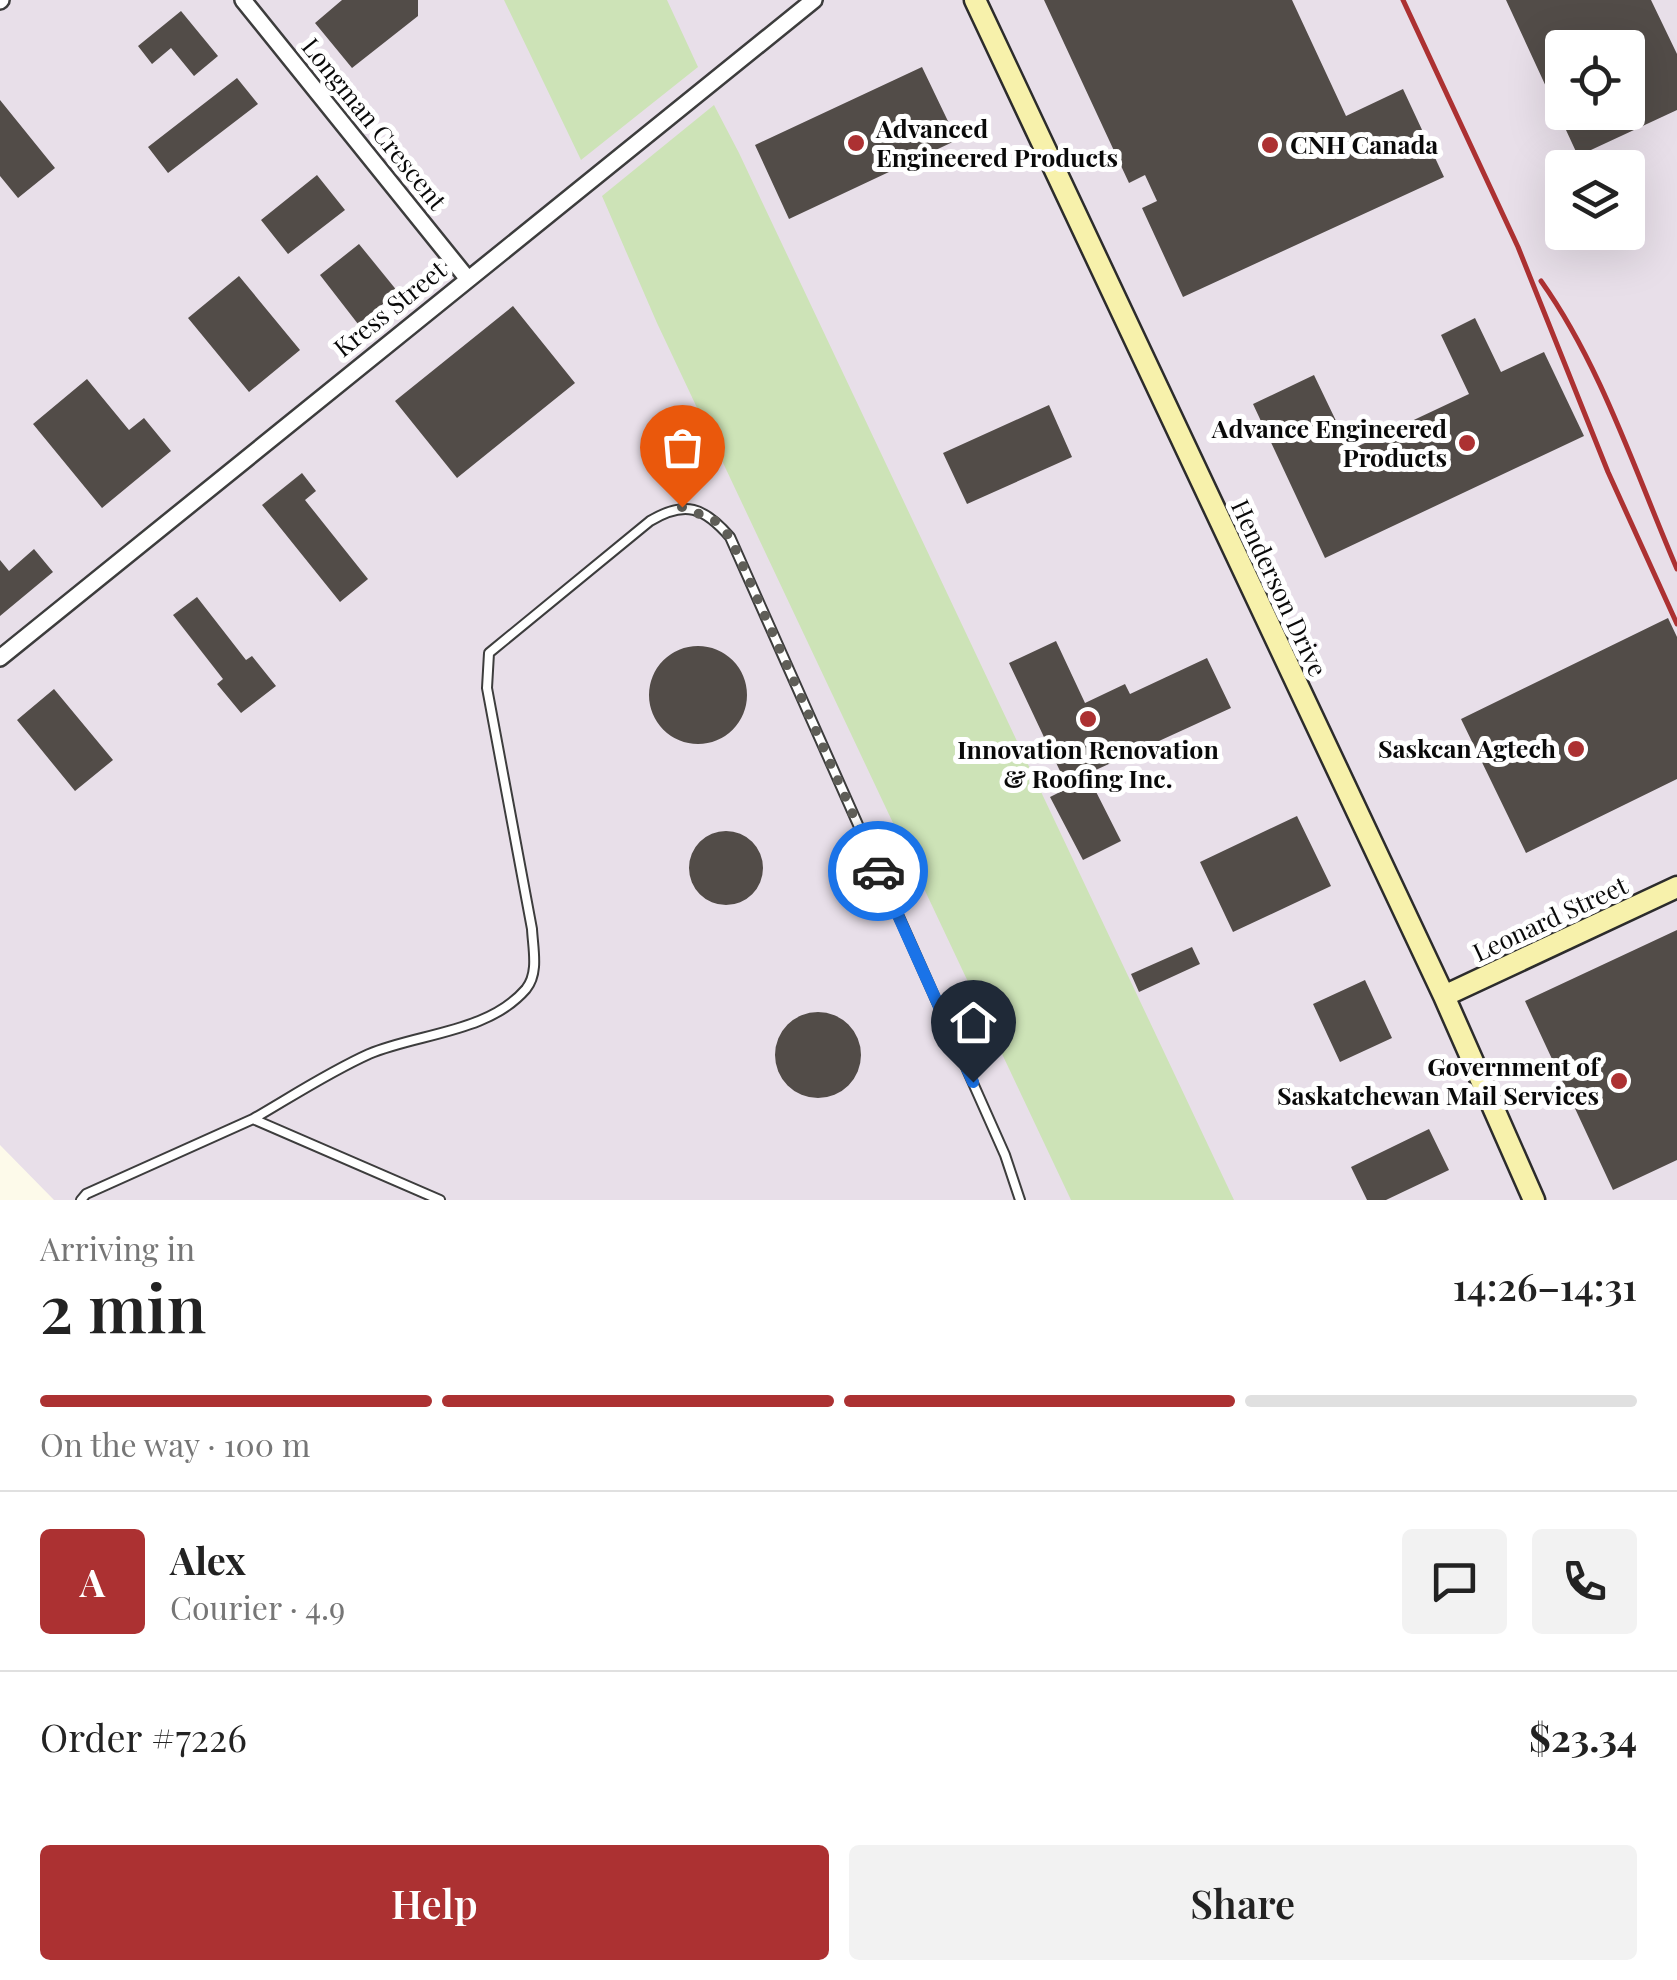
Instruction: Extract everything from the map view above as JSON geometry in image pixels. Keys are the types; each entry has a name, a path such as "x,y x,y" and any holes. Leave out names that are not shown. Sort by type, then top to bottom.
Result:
{"street":[{"name":"Longman Crescent","path":"242,0 467,278"},
{"name":"Kress Street","path":"0,658 814,0"},
{"name":"Henderson Drive","path":"975,0 1444,996 1534,1200"},
{"name":"Leonard Street","path":"1444,996 1677,887"}],"lane":[{"path":"81,1200 86,1194 253,1119 370,1054 481,1020 514,1002 530,985 535,969 532,929 487,688 490,654 650,521 669,509 682,507 714,520 730,537 997,1137 1020,1200"},
{"path":"253,1119 440,1200"}],"shaded area":[{"path":"0,0 1677,0 1677,1200 54,1200 0,1145"}],"green space":[{"path":"504,0 667,0 698,67 581,160"},
{"path":"714,105 1234,1200 1071,1200 657,323 602,196"}],"building":[{"path":"342,0 418,0 418,16 352,68 315,23"},
{"name":"CNH Canada","path":"1044,0 1292,0 1346,116 1403,89 1444,177 1183,297 1142,208 1157,201 1145,175 1129,183"},
{"path":"1506,0 1651,0 1677,54 1677,110 1645,125 1645,30 1545,30 1545,84"},
{"path":"181,11 218,56 194,76 171,48 152,64 138,46"},
{"name":"Advanced Engineered Products","path":"922,67 957,140 789,219 755,145"},
{"path":"237,78 258,104 168,173 148,147"},
{"path":"0,100 55,168 18,198 0,176"},
{"path":"1566,130 1634,130 1591,150 1575,150"},
{"path":"317,175 345,210 288,254 261,220"},
{"path":"359,244 398,292 358,324 320,275"},
{"path":"239,276 300,350 249,392 188,318"},
{"path":"513,306 575,383 457,478 395,401"},
{"name":"Advance Engineered Products","path":"1475,318 1501,372 1544,352 1584,436 1325,558 1253,404 1314,375 1350,450 1469,394 1441,335"},
{"path":"87,379 129,430 144,418 171,451 102,508 33,424"},
{"path":"1049,405 1072,457 967,504 943,453"},
{"path":"302,473 316,491 305,500 368,579 340,602 262,505"},
{"path":"34,549 53,572 0,616 0,560 9,571"},
{"path":"197,597 246,660 252,656 276,686 241,713 217,684 223,679 173,615"},
{"name":"Saskcan Agtech","path":"1668,618 1677,637 1677,779 1526,853 1461,719"},
{"name":"Innovation Renovation & Roofing Inc.","path":"1056,641 1085,703 1125,684 1130,694 1207,658 1231,708 1087,774 1121,841 1083,860 1050,797 1068,788 1009,663"},
{"path":"698,646 717,650 732,661 743,676 747,695 743,714 732,729 717,740 698,744 679,740 664,729 653,714 649,695 653,676 664,661 679,650"},
{"path":"54,689 113,760 75,791 17,720"},
{"path":"1297,816 1331,886 1233,932 1200,862"},
{"path":"726,831 752,842 763,868 752,894 726,905 700,894 689,868 700,842"},
{"name":"Government of Saskatchewan Mail Services","path":"1677,930 1677,1160 1613,1190 1525,1001"},
{"path":"1192,947 1200,964 1139,992 1131,974"},
{"path":"1365,980 1392,1038 1340,1062 1313,1004"},
{"path":"818,1012 842,1019 854,1031 861,1055 854,1079 842,1091 818,1098 794,1091 782,1079 775,1055 782,1031 794,1019"},
{"path":"1429,1129 1449,1170 1386,1200 1367,1200 1351,1167"}],"railway":[{"path":"1403,0 1518,247 1608,472 1677,624"},
{"path":"1541,281 1600,384 1677,569"}],"way so far":[{"path":"682,507 714,520 730,537 878,871"}],"place":[{"name":"Advanced Engineered Products","path":"856,143"},
{"name":"CNH Canada","path":"1270,145"},
{"name":"Advance Engineered Products","path":"1467,443"},
{"name":"Innovation Renovation & Roofing Inc.","path":"1088,719"},
{"name":"Saskcan Agtech","path":"1576,749"},
{"name":"Government of Saskatchewan Mail Services","path":"1619,1081"}],"route":[{"path":"878,871 973,1082"}]}
